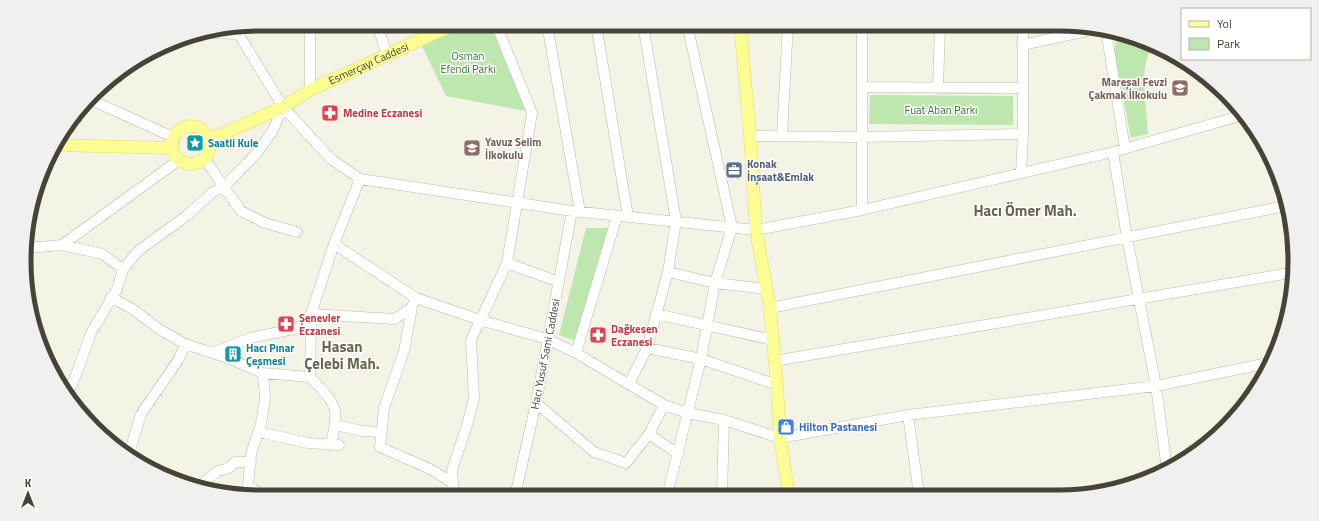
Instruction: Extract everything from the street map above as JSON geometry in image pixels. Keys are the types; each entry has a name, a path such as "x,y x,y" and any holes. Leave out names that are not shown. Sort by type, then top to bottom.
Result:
{"main road":[{"name":"Esmerçayı Caddesi","path":"209,140 283,107 310,90 440,31"},
{"path":"741,31 750,136 756,230 770,308 780,438 788,490"},
{"path":"190,125 202,129 209,140 210,146 204,158 192,164 179,160 175,156 172,142 179,129 190,125"},
{"path":"63,145 172,142"}],"street":[{"path":"310,31 310,90"},
{"path":"379,31 387,55"},
{"path":"454,490 452,470 474,398 471,340 507,263 532,113 499,31"},
{"path":"548,31 576,211"},
{"path":"597,31 628,217"},
{"path":"629,384 648,348 668,272 676,221 644,31"},
{"path":"669,490 701,359 714,283 732,227 689,31"},
{"path":"782,135 788,31"},
{"path":"862,31 862,210"},
{"path":"938,88 940,31"},
{"path":"1021,173 1023,134 1023,31"},
{"path":"237,32 283,107 330,159 360,179 576,211 756,230 862,210 1113,152 1237,117"},
{"path":"1022,45 1082,32"},
{"path":"1107,36 1125,149"},
{"path":"862,87 1022,88"},
{"path":"95,102 172,142"},
{"path":"70,388 76,375 91,333 117,289 123,269 138,251 185,217 213,192 224,187 256,154 272,132 283,107"},
{"path":"750,136 782,135 862,137 1023,134"},
{"path":"1113,152 1127,238 1156,386 1166,463"},
{"path":"204,158 241,211 265,223 296,232"},
{"path":"62,245 179,160"},
{"path":"310,377 311,314 334,244 360,179"},
{"path":"770,308 1282,207"},
{"name":"Hacı Yusuf Sami Caddesi","path":"516,490 536,403 559,282 576,211"},
{"path":"576,353 617,216"},
{"path":"334,244 414,303 480,320 547,340 576,353 664,405 688,413 724,420 780,438 908,415 1156,386 1263,364"},
{"path":"31,248 62,245 102,254 123,269"},
{"path":"507,263 559,282"},
{"path":"668,272 714,283 766,289"},
{"path":"774,361 1288,274"},
{"path":"111,297 134,310 159,329 185,344 225,357 263,373 310,377 333,402 336,418 335,445 308,443 259,432"},
{"path":"311,314 395,319 414,303"},
{"path":"414,303 404,351 384,408 380,447 430,469 453,483"},
{"path":"212,354 250,338 299,328 311,314"},
{"path":"656,314 773,340"},
{"path":"130,449 141,414 179,359 185,344"},
{"path":"648,348 701,359 777,385"},
{"path":"255,490 248,485 251,462 259,432 265,399 263,373"},
{"path":"536,403 594,452 626,463 649,434 664,405"},
{"path":"908,415 918,490"},
{"path":"722,490 724,420"},
{"path":"335,425 362,431 382,432"},
{"path":"649,434 678,454"},
{"path":"203,483 218,471 229,468 235,462 251,462"}],"green space":[{"name":"Osman Efendi Parkı","path":"453,31 493,31 526,111 446,96 422,46"},
{"path":"1117,39 1151,50 1145,66 1144,77 1148,134 1131,138 1114,50"},
{"name":"Fuat Aban Parkı","path":"870,95 1013,96 1013,125 869,124"},
{"path":"586,228 610,228 576,341 559,335"}],"place":[{"name":"Mareşal Fevzi Çakmak İlkokulu","path":"1180,88"},
{"name":"Medine Eczanesi","path":"330,113"},
{"name":"Saatli Kule","path":"195,143"},
{"name":"Yavuz Selim İlkokulu","path":"472,148"},
{"name":"Konak İnşaat&Emlak","path":"734,170"},
{"name":"Şenevler Eczanesi","path":"286,324"},
{"name":"Dağkesen Eczanesi","path":"598,335"},
{"name":"Hacı Pınar Çeşmesi","path":"233,354"},
{"name":"Hilton Pastanesi","path":"786,427"}],"district":[{"name":"Hacı Ömer Mah.","path":"1025,211"},
{"name":"Hasan Çelebi Mah.","path":"342,356"}]}
